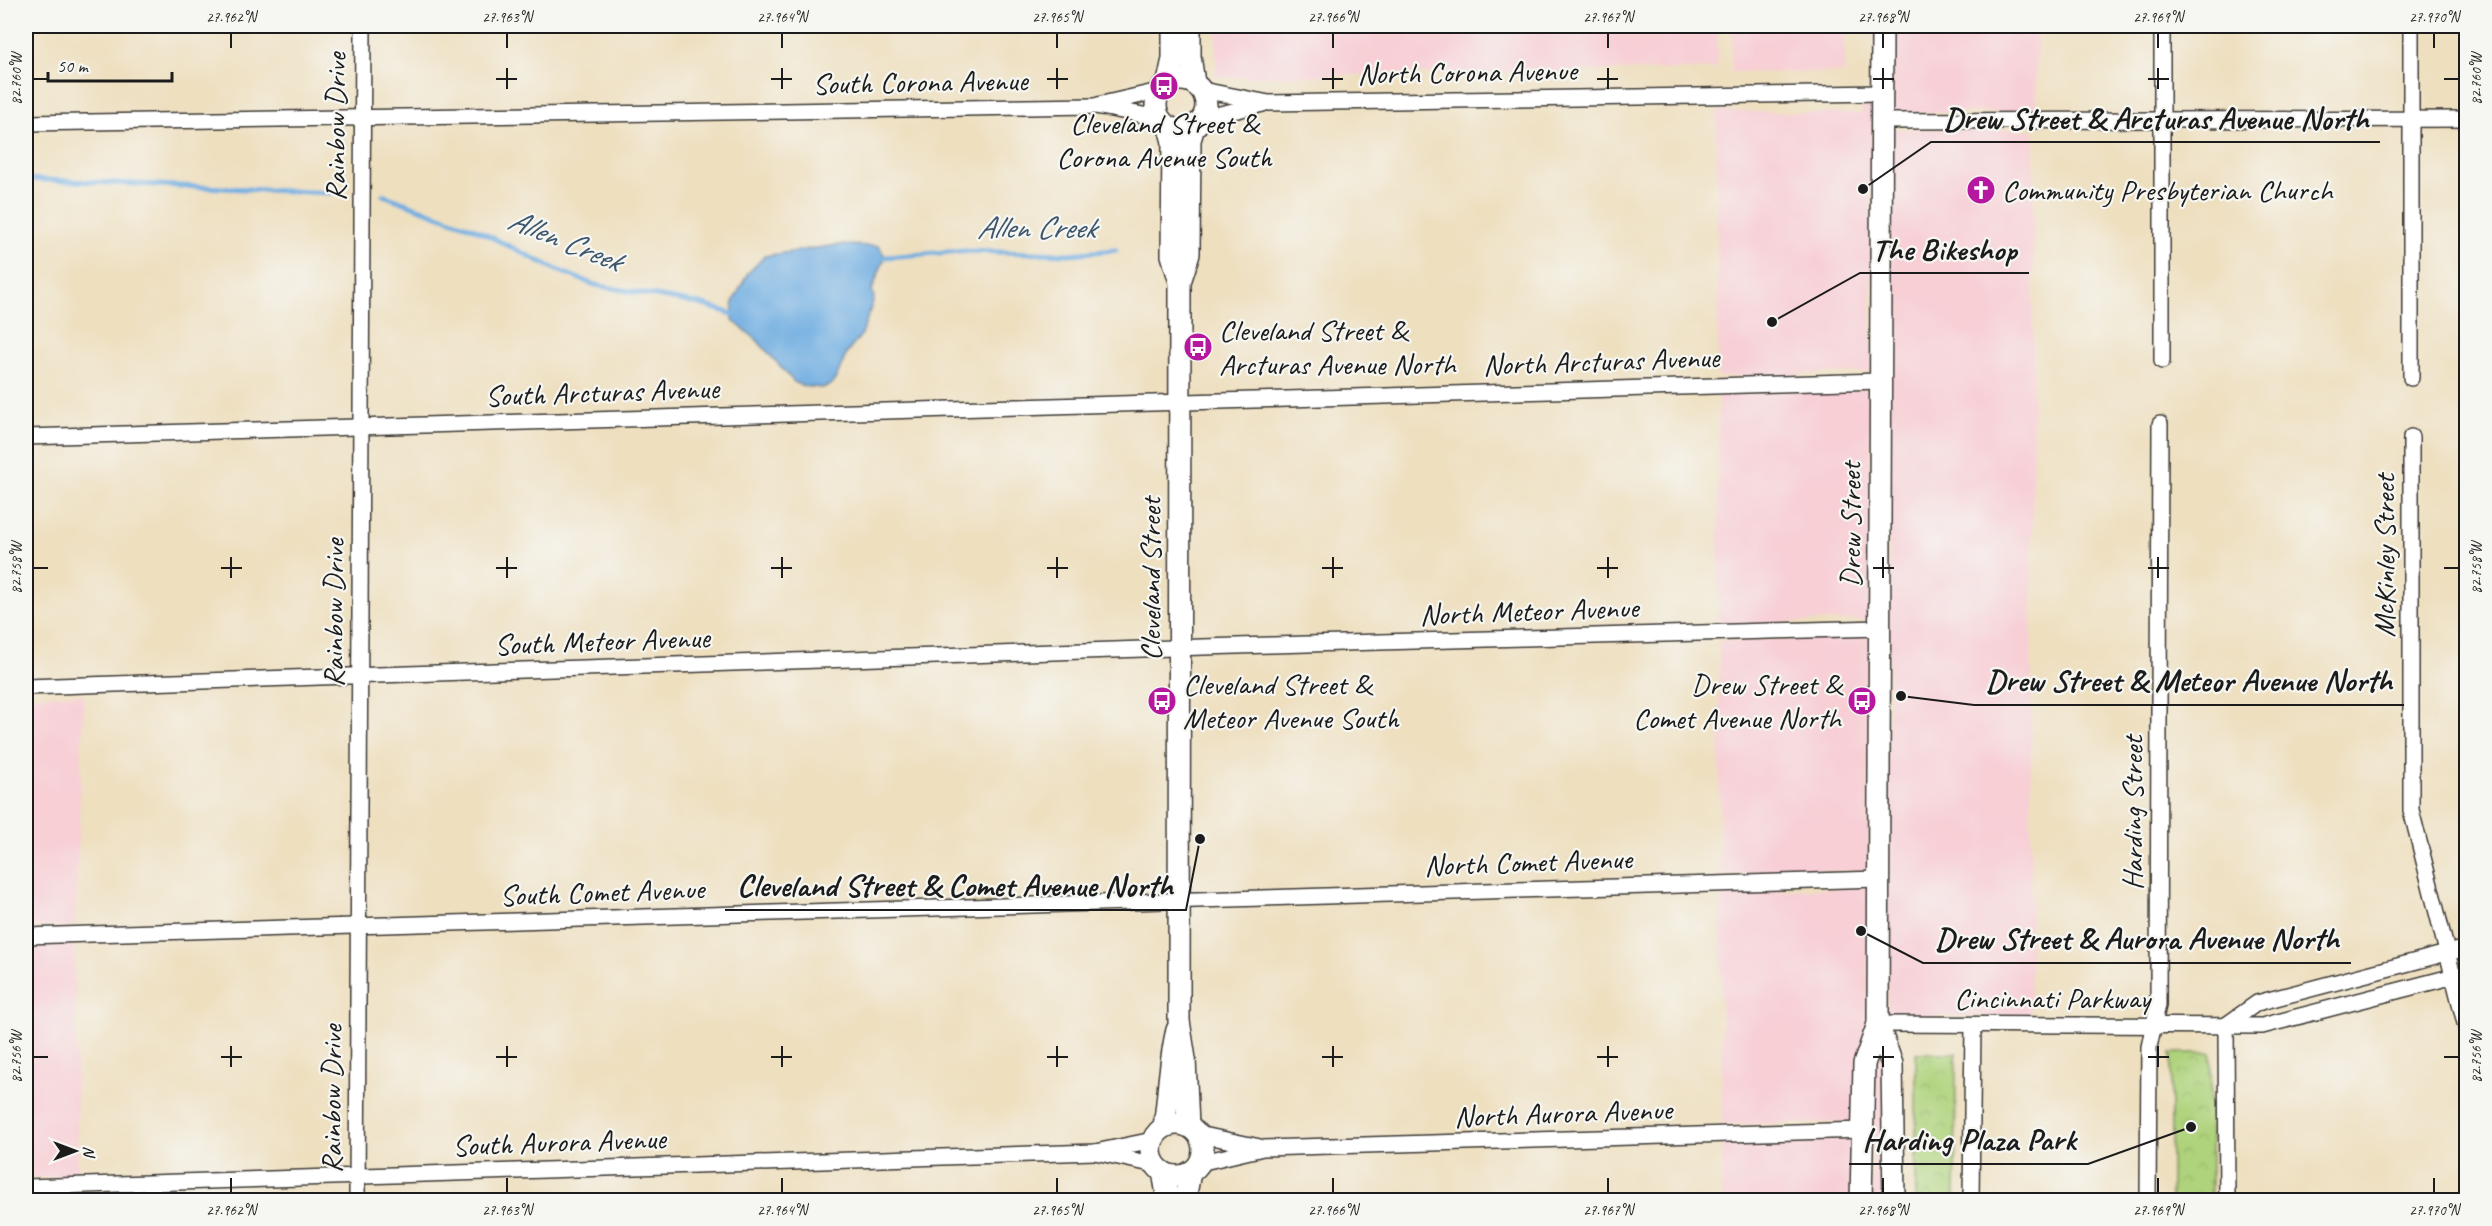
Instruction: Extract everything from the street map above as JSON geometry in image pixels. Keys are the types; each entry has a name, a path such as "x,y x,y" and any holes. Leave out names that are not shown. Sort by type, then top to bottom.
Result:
{"street":[{"name":"Rainbow Drive","path":"357,1200 363,26"},
{"path":"1173,26 1173,59 1155,105 1164,123 1186,130 1198,122 1206,104 1198,86 1190,56 1190,26"},
{"name":"Drew Street","path":"1861,1200 1864,1064 1878,1024 1882,26"},
{"path":"2162,26 2162,361"},
{"path":"2411,26 2411,378"},
{"path":"1163,87 1181,79 1198,86"},
{"name":"North Corona Avenue","path":"1198,86 1269,103"},
{"name":"South Corona Avenue","path":"1095,106 1163,87"},
{"name":"North Corona Avenue","path":"1198,122 1269,103 1882,93"},
{"name":"South Corona Avenue","path":"26,123 1095,106 1164,123"},
{"path":"1882,121 2466,119"},
{"name":"Cleveland Street","path":"1180,282 1189,254 1190,140 1198,122"},
{"name":"Cleveland Street","path":"1164,123 1173,142 1172,255 1180,282 1179,1021 1193,1130"},
{"name":"North Arcturas Avenue","path":"1179,400 1880,381"},
{"name":"South Arcturas Avenue","path":"26,437 1179,400"},
{"name":"Harding Street","path":"2148,1200 2149,1047 2158,1005 2160,424"},
{"name":"McKinley Street","path":"2411,437 2411,810 2446,953 2459,975 2466,1027"},
{"name":"North Meteor Avenue","path":"1181,648 1880,628"},
{"name":"South Meteor Avenue","path":"26,687 1181,648"},
{"name":"North Comet Avenue","path":"1179,899 1878,879"},
{"name":"South Comet Avenue","path":"26,936 1179,899"},
{"path":"2227,1200 2226,1025 2257,1004 2466,948"},
{"name":"Cincinnati Parkway","path":"1878,1024 2262,1026 2459,975"},
{"name":"Cleveland Street","path":"1158,1134 1168,1096 1169,1062 1179,1021"},
{"name":"Drew Street","path":"1878,1024 1892,1064 1894,1200"},
{"path":"1971,1200 1973,1025"},
{"path":"1168,1200 1151,1149 1158,1134 1179,1124 1193,1130 1203,1150 1194,1168 1185,1200"},
{"name":"North Aurora Avenue","path":"1193,1130 1263,1148"},
{"name":"North Aurora Avenue","path":"1194,1168 1263,1148 1864,1130"},
{"name":"South Aurora Avenue","path":"26,1187 1095,1152 1158,1134"},
{"name":"South Aurora Avenue","path":"1095,1152 1159,1168"},
{"path":"1159,1168 1176,1176 1194,1168"}],"shaded area":[{"path":"1216,26 1718,26 1717,69 1216,77"},
{"path":"1732,26 1845,26 1845,73 1731,72"},
{"path":"1892,26 2037,26 2036,112 1891,112"},
{"path":"1862,101 1872,101 1871,372 1718,377 1716,111 1862,114"},
{"path":"1891,129 2034,130 2030,1016 1887,1016"},
{"path":"1871,389 1870,620 1719,624 1718,394"},
{"path":"1870,637 1868,870 1720,875 1719,641"},
{"path":"84,694 75,926 26,928 26,696"},
{"path":"1868,887 1868,1024 1855,1122 1722,1125 1721,892"},
{"path":"74,943 78,1177 26,1178 26,945"},
{"path":"1878,1053 1883,1066 1884,1200 1871,1200 1874,1065"},
{"path":"1854,1139 1851,1200 1722,1200 1722,1143"},
{"path":"78,1194 78,1200 26,1200 26,1195"}],"green space":[{"path":"1916,1053 1956,1053 1955,1200 1916,1200"},
{"path":"2171,1053 2211,1053 2211,1200 2171,1200"}],"water":[{"path":"836,245 879,246 885,257 872,290 874,298 862,334 847,353 836,378 831,385 822,388 802,386 794,382 756,339 733,321 733,302 748,273 765,256"}],"waterway":[{"name":"Allen Creek","path":"26,179 332,193"},
{"name":"Allen Creek","path":"383,195 473,228 557,270 595,285 700,304 733,314"},
{"name":"Allen Creek","path":"885,257 962,251 1069,254 1116,250"}],"place":[{"name":"Cleveland Street & Corona Avenue South","path":"1164,86"},
{"name":"Drew Street & Arcturas Avenue North","path":"1863,189"},
{"name":"Community Presbyterian Church","path":"1981,190"},
{"name":"The Bikeshop","path":"1772,322"},
{"name":"Cleveland Street & Arcturas Avenue North","path":"1198,347"},
{"name":"Drew Street & Meteor Avenue North","path":"1901,696"},
{"name":"Cleveland Street & Meteor Avenue South","path":"1162,701"},
{"name":"Drew Street & Comet Avenue North","path":"1862,701"},
{"name":"Cleveland Street & Comet Avenue North","path":"1200,839"},
{"name":"Drew Street & Aurora Avenue North","path":"1861,931"},
{"name":"Harding Plaza Park","path":"2191,1127"}]}
